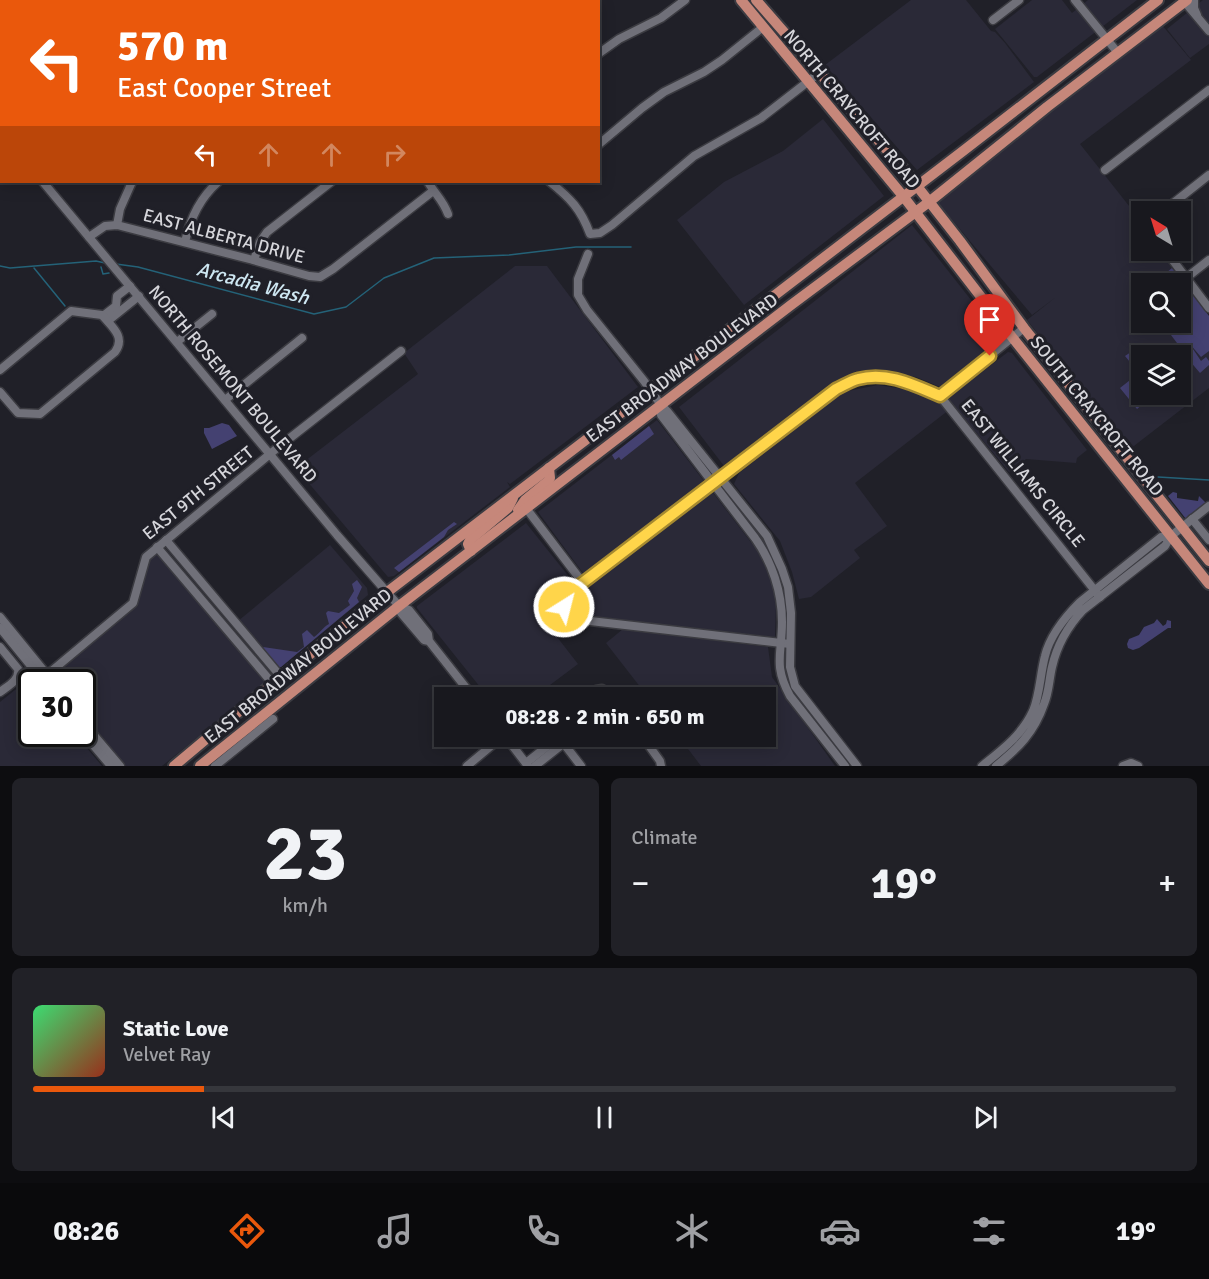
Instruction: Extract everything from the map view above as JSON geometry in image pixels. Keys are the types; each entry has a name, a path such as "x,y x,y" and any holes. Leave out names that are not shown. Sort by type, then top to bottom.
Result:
{"main road":[{"name":"NORTH CRAYCROFT ROAD","path":"741,0 915,212"},
{"name":"NORTH CRAYCROFT ROAD","path":"756,0 929,202"},
{"name":"EAST BROADWAY BOULEVARD","path":"179,764 386,593 1158,0"},
{"name":"EAST BROADWAY BOULEVARD","path":"200,766 399,606 929,202 1187,0"},
{"name":"SOUTH CRAYCROFT ROAD","path":"929,202 1024,328 1209,561"},
{"name":"SOUTH CRAYCROFT ROAD","path":"915,212 1209,584"},
{"path":"1064,402 1076,408 1103,441 1108,444 1115,442"},
{"path":"514,518 525,500 548,481 549,468"},
{"path":"471,551 468,544 470,540 508,508 514,495"}],"street":[{"path":"600,53 619,39 661,18 685,0"},
{"path":"993,20 1018,0"},
{"path":"1069,0 1108,39 1118,53"},
{"path":"1075,0 1097,35 1097,47"},
{"path":"1187,0 1209,32"},
{"path":"600,143 664,92 704,72 763,27"},
{"path":"554,183 577,206 590,234 600,233 694,156 761,118 819,73"},
{"path":"1105,170 1209,90"},
{"path":"1176,201 1209,175"},
{"name":"NORTH ROSEMONT BOULEVARD","path":"44,183 386,593 399,606 409,610 428,634 429,641 465,687"},
{"path":"117,225 120,208 132,183"},
{"path":"185,242 196,210 217,183"},
{"path":"254,260 260,242 267,232 330,183"},
{"path":"429,183 444,202 448,214"},
{"name":"EAST ALBERTA DRIVE","path":"89,237 105,226 117,225 320,277 433,191"},
{"path":"588,254 578,279 578,295 667,411 755,538 771,568 779,593 785,644 795,686 857,766"},
{"path":"1191,274 1209,260"},
{"path":"1191,285 1209,308"},
{"path":"106,319 116,306 117,296 130,286"},
{"path":"106,319 139,296"},
{"path":"117,301 123,309"},
{"path":"0,370 71,311 106,319 122,344 40,414 17,412 0,392"},
{"path":"177,342 212,314"},
{"path":"940,396 1024,328"},
{"path":"225,400 302,338"},
{"name":"EAST 9TH STREET","path":"56,669 133,603 146,557 401,351"},
{"name":"EAST WILLIAMS CIRCLE","path":"785,644 573,619 563,603 566,596 836,389 857,380 877,376 907,382 940,396 1098,593"},
{"path":"982,766 1012,742 1027,722 1039,691 1045,657 1053,637 1070,612 1165,546 1171,536 1209,506"},
{"path":"526,508 583,583"},
{"path":"1192,519 1209,540"},
{"path":"166,540 277,681"},
{"path":"158,547 277,681"},
{"path":"996,766 1030,733 1044,706 1053,662 1067,631 1098,593"},
{"path":"0,616 4,630 37,669"},
{"path":"785,644 779,665 783,683 790,696 845,766"},
{"path":"0,647 19,673 17,678 0,692"},
{"name":"EAST BROADWAY BOULEVARD","path":"215,766 273,719"},
{"path":"96,741 111,766"},
{"path":"96,745 120,766"},
{"path":"467,766 490,747"},
{"path":"514,747 530,765 551,747"},
{"path":"566,747 581,766"},
{"path":"650,747 661,766"},
{"path":"1123,766 1131,763 1138,766"}],"shaded area":[{"path":"911,0 966,0 991,31 995,32 1005,43 1034,82 917,170 825,65"},
{"path":"1032,0 1062,0 1072,13 1088,0 1137,0 1034,77 995,29"},
{"path":"1203,0 1209,0 1209,44 1190,58 1167,29"},
{"path":"1162,25 1191,60 1080,144 1131,208 1131,261 1167,261 1176,273 1131,273 1131,333 1191,333 1191,293 1209,316 1209,388 1191,402 1191,345 1131,345 1131,405 1187,405 1130,449 1027,320 1056,297 1032,315 938,203 1053,109"},
{"path":"823,119 884,196 744,305 677,220 724,182 783,151"},
{"path":"912,225 1001,338 940,387 916,377 870,370 855,372 837,380 724,466 679,407"},
{"path":"515,266 547,266 638,387 510,484 507,482 510,487 394,576 388,577 296,468 418,374 404,353"},
{"path":"1172,268 1176,273 1166,273"},
{"path":"1191,293 1209,316 1209,351 1201,357 1189,343 1190,345 1178,345 1170,333 1191,333"},
{"path":"1191,346 1201,361 1206,357 1209,361 1209,365 1200,373 1191,362 1193,356 1191,358"},
{"path":"1008,352 1012,353 1087,450 1077,458 1076,463 1026,459 1009,472 954,406 855,483 887,526 854,550 860,558 811,597 799,599 780,541 734,484 739,473 843,392 878,385 910,390 940,404"},
{"path":"1131,352 1131,363 1125,356"},
{"path":"1131,379 1131,402 1120,388"},
{"path":"657,420 760,554 772,583 776,606 775,637 576,615 567,603 591,584 538,512"},
{"path":"222,423 229,425 237,436 212,449 204,428"},
{"path":"649,426 654,434 621,460 619,457 615,460 612,455"},
{"path":"1173,492 1177,493 1177,498 1198,501 1199,496 1206,503 1186,519 1168,496"},
{"path":"454,522 457,524 448,530 444,537 399,572 394,568"},
{"path":"526,523 574,583 551,601 560,613 547,624 578,664 547,687 480,687 417,606"},
{"path":"330,545 367,588 368,595 281,667 276,667 238,621"},
{"path":"158,549 268,681 162,766 125,766 96,730 96,669 58,669 137,602 148,559"},
{"path":"357,580 362,587 357,598 359,602 281,667 276,667 263,647 297,652 304,647 302,634 307,630 314,637 329,624 326,613 328,611 339,613 350,605 348,601 354,591 352,584"},
{"path":"1157,619 1163,626 1167,620 1171,621 1171,628 1139,648 1133,650 1128,648 1129,639 1139,635 1144,627 1154,623"},
{"path":"623,629 768,647 772,677 835,766 701,766 687,747 776,747 776,687 640,687 606,643"},
{"path":"18,688 18,747 86,747 102,766 0,766 0,702"}],"waterway":[{"name":"Arcadia Wash","path":"116,264 138,267 314,314 346,307 384,278 434,258 509,255 576,247 631,247"},
{"name":"Arcadia Wash","path":"0,266 10,268 96,261 105,263"},
{"path":"101,267 103,274 109,273"},
{"path":"34,268 65,306"},
{"name":"Arcadia Wash","path":"1158,477 1209,480"}],"route":[{"path":"564,607 564,599 568,594 836,389 857,380 877,376 907,382 940,396 990,356"}]}
